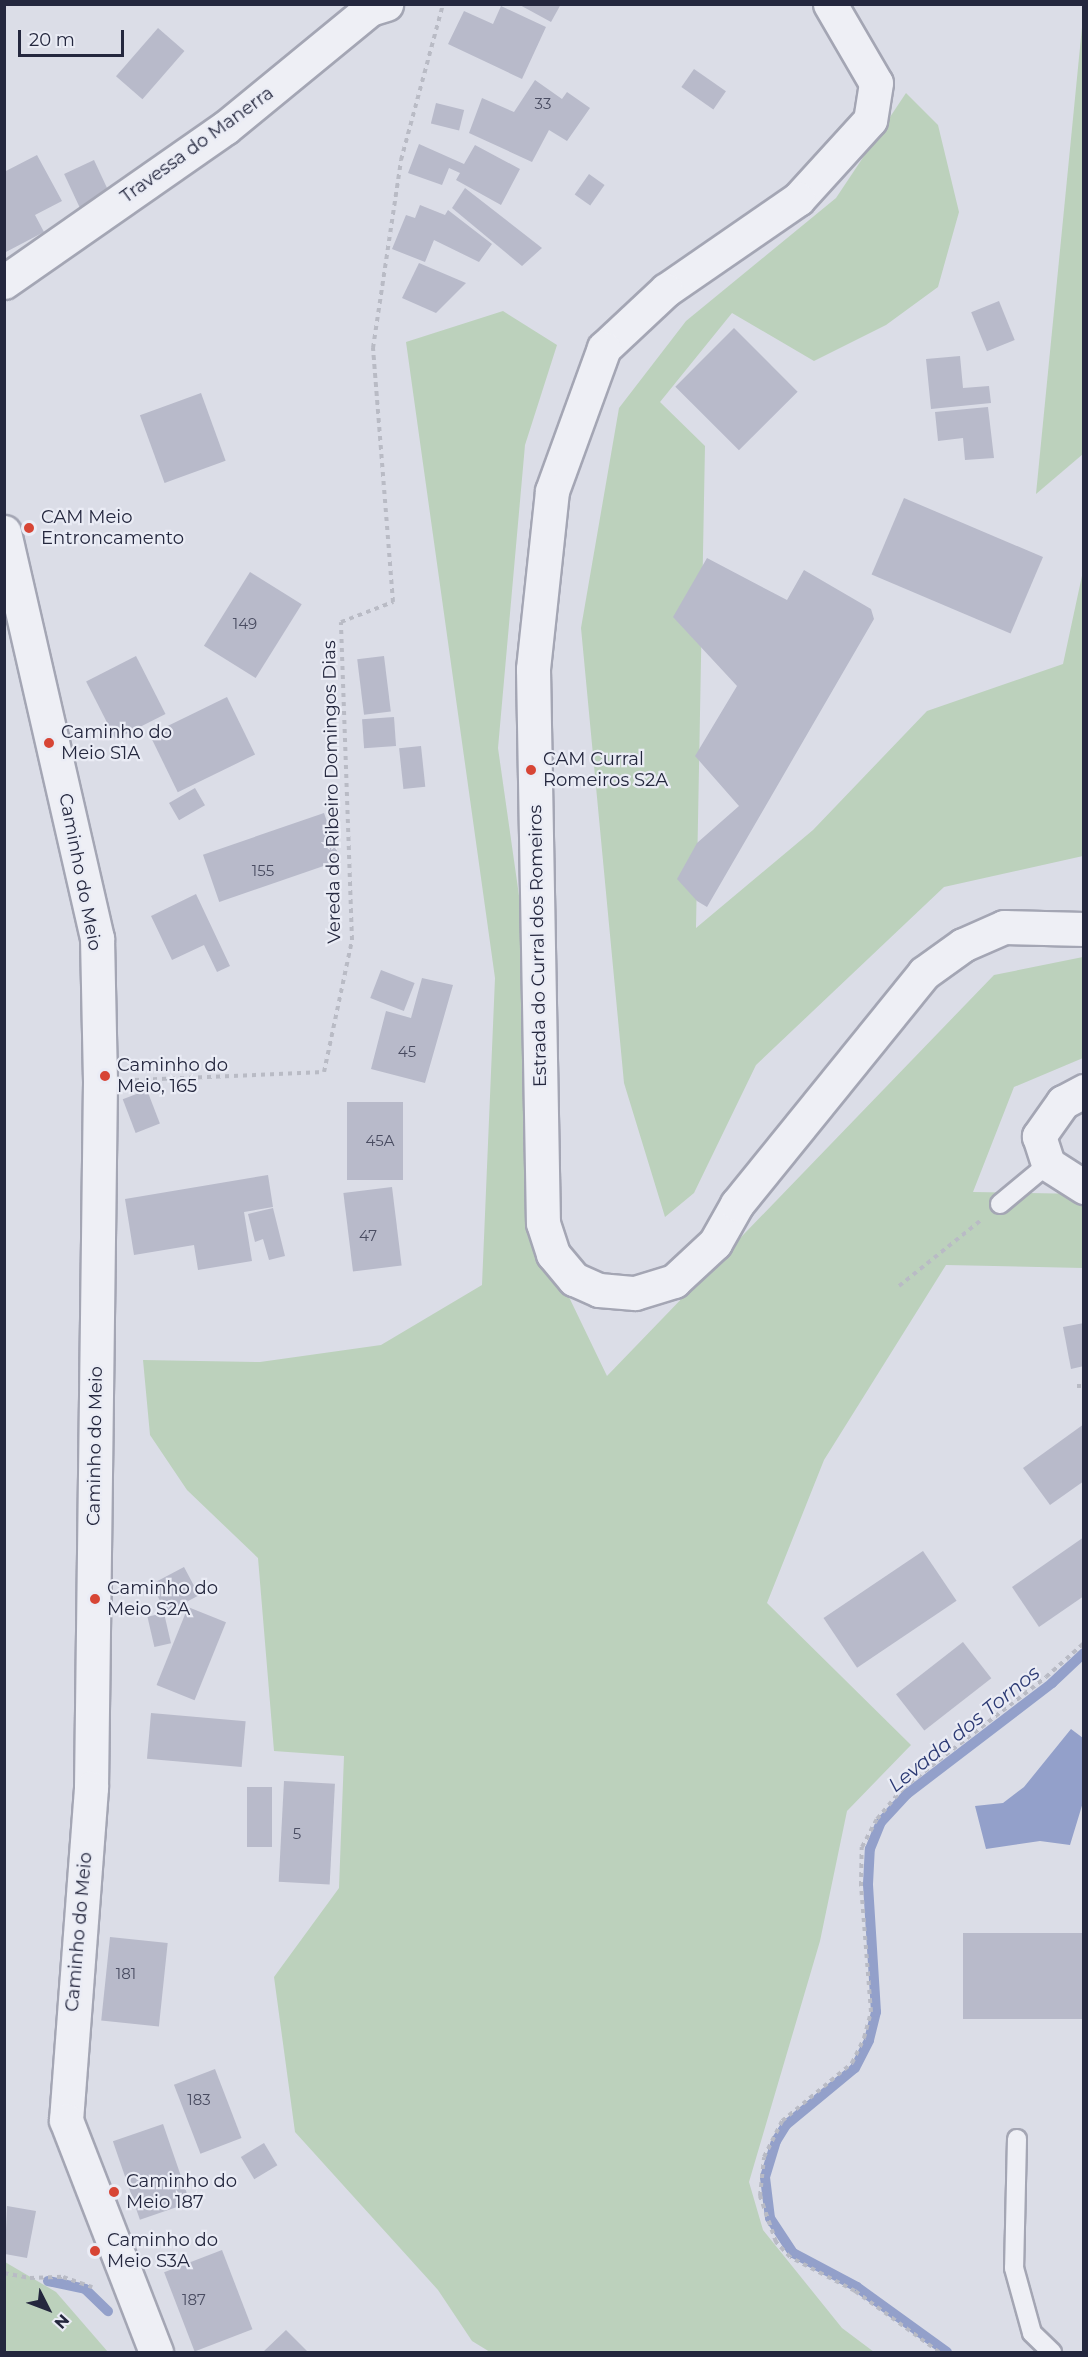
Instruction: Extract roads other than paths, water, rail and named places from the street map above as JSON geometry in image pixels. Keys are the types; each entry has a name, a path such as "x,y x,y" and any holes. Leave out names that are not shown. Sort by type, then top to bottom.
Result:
{"street":[{"name":"Travessa do Manerra","path":"4,282 225,128 370,9 386,4"},
{"name":"Estrada do Curral dos Romeiros","path":"830,4 876,83 870,120 798,199 666,290 604,348 552,491 533,669 543,1223 553,1254 574,1279 599,1290 635,1293 674,1281 715,1243 737,1204 924,973 963,945 1004,927 1083,929"},
{"name":"Caminho do Meio","path":"4,532 97,938 100,1082 91,1788 66,2109 70,2134 156,2352"},
{"path":"1083,1091 1063,1102 1039,1137 1048,1164 1083,1187"}],"lane":[{"path":"1000,1204 1048,1164"},
{"path":"1017,2139 1014,2268 1032,2333 1052,2352"}],"water":[{"path":"1071,1729 1083,1738 1084,1799 1070,1845 1040,1841 986,1849 975,1806 1003,1803 1024,1787"}],"waterway":[{"name":"Levada dos Tornos","path":"947,2352 857,2287 793,2253 770,2218 765,2177 776,2141 786,2125 855,2068 869,2040 876,2012 868,1884 870,1849 881,1822 907,1794 1052,1683 1084,1653"},
{"name":"Levada dos Tornos","path":"48,2281 85,2289 108,2311"}],"place":[{"name":"CAM Meio Entroncamento","path":"29,528"},
{"name":"Caminho do Meio S1A","path":"49,743"},
{"name":"CAM Curral Romeiros S2A","path":"531,770"},
{"name":"Caminho do Meio, 165","path":"105,1076"},
{"name":"Caminho do Meio S2A","path":"95,1599"},
{"name":"Caminho do Meio 187","path":"114,2192"},
{"name":"Caminho do Meio S3A","path":"95,2251"}]}
